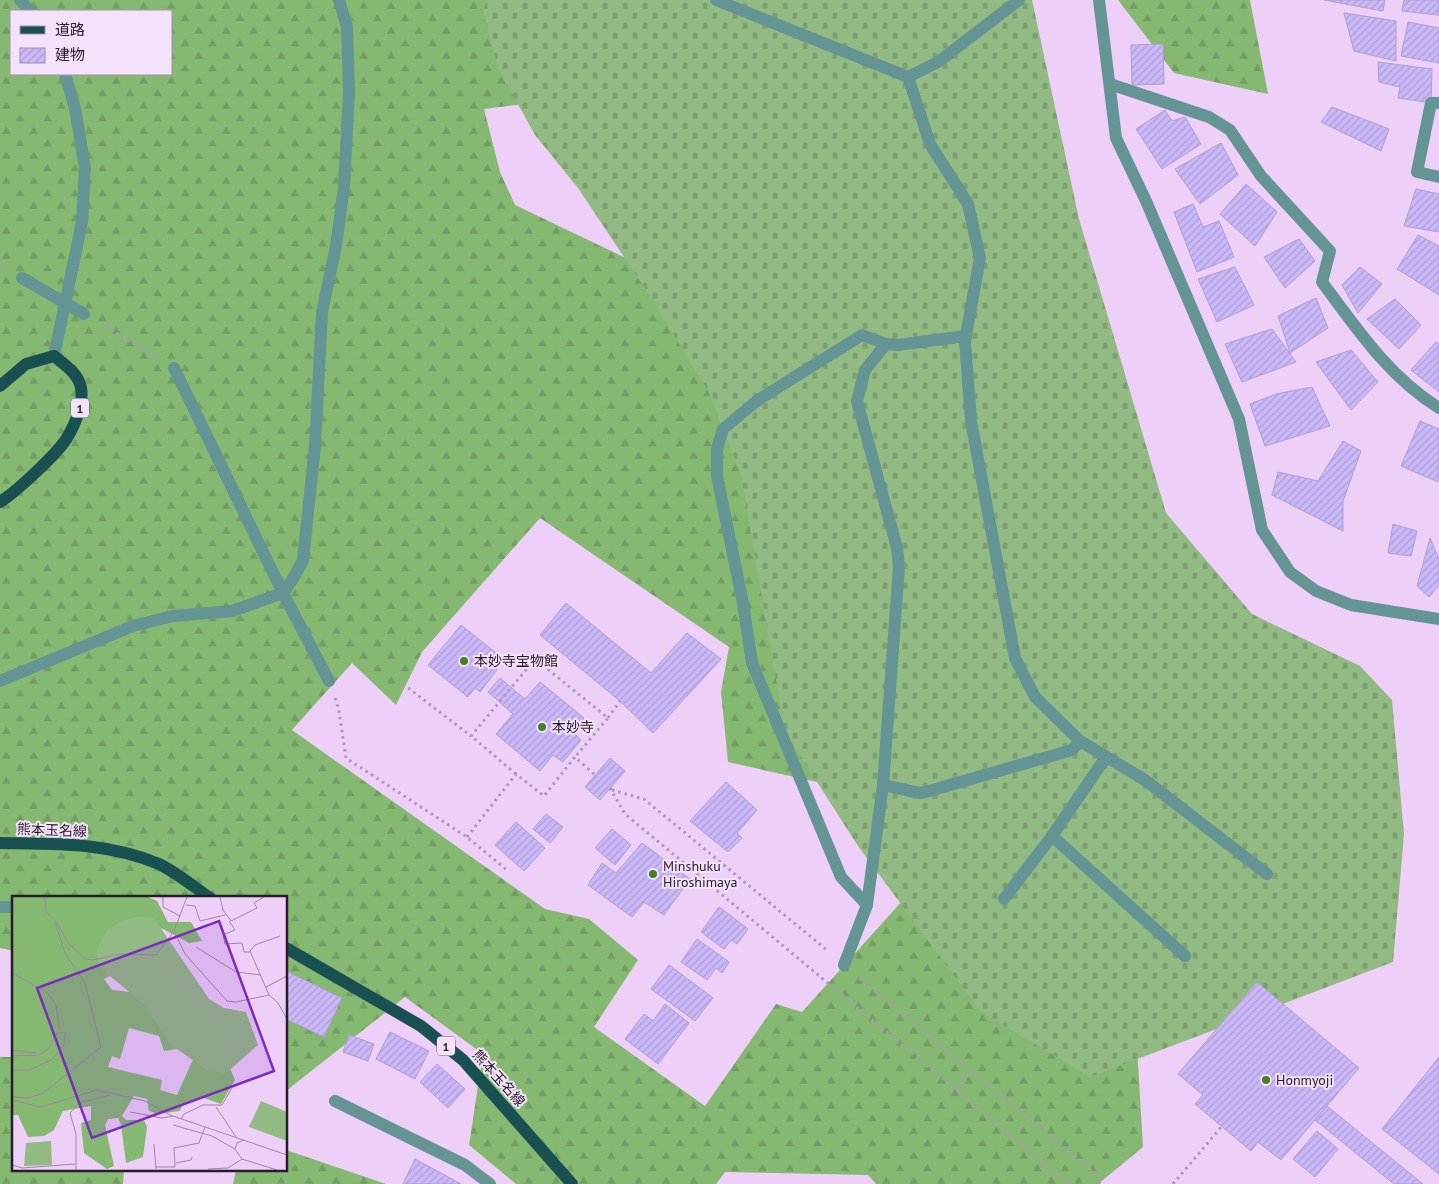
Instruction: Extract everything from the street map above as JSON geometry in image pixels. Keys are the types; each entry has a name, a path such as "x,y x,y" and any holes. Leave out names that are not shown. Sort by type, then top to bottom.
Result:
{"main road":[{"path":"0,386 26,364 54,356"},
{"name":"1","path":"0,502 39,469 66,440 80,410 81,386 72,371 54,356"},
{"name":"熊本玉名線","path":"0,844 76,844 121,852 160,865 207,896"},
{"name":"熊本玉名線","path":"288,949 421,1026 463,1060 572,1184"}],"street":[{"path":"20,0 29,10"},
{"path":"0,681 133,626 173,616 232,611 282,593 294,577 303,560 315,446 322,312 336,246 344,187 349,91 346,27 339,0"},
{"path":"716,0 908,77 938,62 1019,0"},
{"path":"1100,0 1116,138 1146,201 1239,419 1262,530 1290,572 1316,591 1351,605 1439,619"},
{"path":"54,356 82,222 85,168 75,108 65,75"},
{"path":"908,77 930,144 968,204 980,258 966,336 971,422 1015,658 1035,697 1080,741 1145,780 1267,874"},
{"path":"1110,84 1209,117 1230,130 1261,176 1330,251 1322,282 1375,354 1421,397 1439,408"},
{"path":"1439,103 1431,103 1417,172 1439,177"},
{"path":"22,278 84,314"},
{"path":"867,905 841,876 752,663 743,603 717,476 717,449 723,429 758,400 862,335 886,344 898,345 966,336"},
{"path":"844,965 867,905 883,785 899,567 897,548 857,401 865,370 886,344"},
{"path":"174,368 282,593 329,681"},
{"path":"883,785 922,793 1072,750 1080,741"},
{"path":"1004,899 1052,836 1106,757"},
{"path":"1052,836 1184,956"},
{"path":"336,1101 465,1165 490,1184"}],"path":[{"path":"84,314 174,368"},
{"path":"471,736 535,659 608,718"},
{"path":"329,681 339,711 346,758 467,837 508,871"},
{"path":"403,684 471,736 544,796 620,701"},
{"path":"575,757 595,775"},
{"path":"467,837 516,774"},
{"path":"610,788 625,814 1069,1184"},
{"path":"954,1089 970,1070"},
{"path":"1173,1184 1222,1126"},
{"path":"1098,1184 1102,1179"}],"green space":[{"path":"0,0 579,0 595,95 484,109 500,172 515,205 697,292 795,575 817,782 728,762 721,692 729,647 540,518 422,652 396,705 352,663 292,730 545,909 589,919 638,960 594,1027 705,1106 776,1004 802,1012 988,806 1134,995 1143,1147 1098,1184 876,1184 868,1175 725,1172 716,1184 516,1184 469,1145 483,1054 405,997 288,1089 288,896 12,896 12,951 0,948"},
{"path":"486,0 1032,0 1079,219 1166,513 1252,614 1360,666 1392,700 1404,834 1393,962 1090,1077 981,1012 858,846 785,732 741,475 709,393 654,302 578,188 535,135 499,70 483,13"},
{"path":"1118,0 1250,0 1268,94 1174,73"},
{"path":"0,1057 12,1057 12,1172 124,1172 123,1184 0,1184"},
{"path":"288,1151 386,1184 233,1184 236,1172 288,1172"}],"building":[{"path":"1324,0 1385,0 1383,11"},
{"path":"1404,0 1439,0 1438,15 1402,11"},
{"path":"1344,13 1396,21 1396,61 1354,51"},
{"path":"1408,22 1439,28 1439,63 1401,56"},
{"path":"1163,44 1164,84 1132,85 1131,45"},
{"path":"1378,62 1432,69 1431,103 1398,98 1400,87 1379,82"},
{"path":"1332,107 1389,129 1381,151 1321,122"},
{"path":"1165,110 1172,121 1185,117 1201,144 1162,169 1136,129"},
{"path":"1221,143 1238,175 1200,204 1175,169"},
{"path":"1246,184 1277,212 1255,246 1220,214"},
{"path":"1416,189 1439,194 1439,232 1404,226"},
{"path":"1193,204 1203,227 1219,221 1234,257 1197,272 1174,212"},
{"path":"1418,235 1439,246 1439,295 1397,269"},
{"path":"1299,239 1315,261 1285,288 1264,257"},
{"path":"1235,267 1254,305 1217,322 1198,279"},
{"path":"1360,267 1382,284 1358,313 1342,285"},
{"path":"1316,298 1328,328 1290,353 1278,316"},
{"path":"1395,299 1421,325 1399,349 1367,319"},
{"path":"1272,329 1296,362 1242,382 1225,344"},
{"path":"1436,342 1439,344 1439,392 1411,370"},
{"path":"1351,350 1378,382 1351,410 1316,362"},
{"path":"1312,387 1330,426 1265,446 1250,404 1276,394"},
{"path":"1420,421 1439,429 1438,482 1401,466"},
{"path":"1343,441 1361,451 1343,501 1343,531 1272,495 1278,472 1318,481"},
{"path":"1393,524 1417,531 1411,556 1388,553"},
{"path":"1430,538 1439,559 1439,585 1429,597 1417,586"},
{"path":"566,603 651,673 687,633 721,659 653,733 620,701 540,635"},
{"name":"本妙寺宝物館","path":"461,625 500,656 493,666 497,670 480,692 475,688 468,697 428,665"},
{"path":"500,678 525,699 540,682 584,718 573,732 581,740 563,762 553,755 540,771 496,734 513,714 488,692"},
{"path":"610,758 625,771 600,800 585,787"},
{"path":"726,782 757,810 737,833 742,838 728,852 690,821"},
{"path":"546,814 563,827 550,843 533,829"},
{"path":"516,822 545,848 524,871 495,845"},
{"path":"612,829 631,845 615,865 595,848"},
{"path":"642,843 690,879 664,915 644,902 632,917 588,885 602,863 616,873"},
{"path":"719,907 748,929 737,944 731,940 724,949 701,932"},
{"path":"697,939 729,962 722,973 716,968 707,980 681,962"},
{"path":"669,965 713,998 695,1021 651,989"},
{"path":"288,972 342,998 324,1037 288,1020"},
{"path":"1257,982 1359,1068 1281,1160 1258,1142 1251,1151 1195,1104 1203,1095 1178,1074"},
{"path":"665,1004 689,1023 658,1064 625,1039 644,1014 653,1021"},
{"path":"390,1032 429,1051 415,1079 376,1059"},
{"path":"349,1035 374,1044 368,1061 343,1052"},
{"path":"1439,1057 1439,1174 1382,1129"},
{"path":"437,1064 465,1089 448,1108 420,1082"},
{"path":"1327,1106 1423,1184 1394,1184 1315,1120"},
{"path":"1317,1131 1338,1149 1315,1177 1293,1159"},
{"path":"415,1159 461,1184 403,1184"}],"place":[{"name":"本妙寺宝物館","path":"464,661"},
{"name":"本妙寺","path":"542,727"},
{"name":"Minshuku Hiroshimaya","path":"653,874"},
{"name":"Honmyoji","path":"1266,1080"}]}
